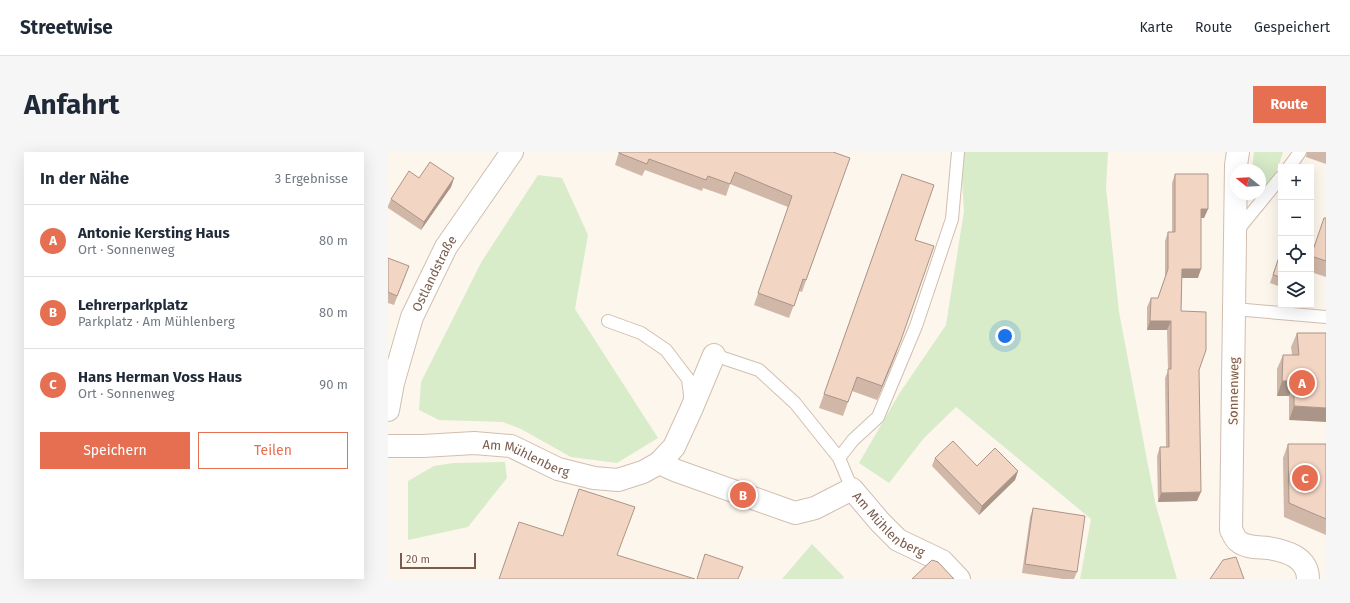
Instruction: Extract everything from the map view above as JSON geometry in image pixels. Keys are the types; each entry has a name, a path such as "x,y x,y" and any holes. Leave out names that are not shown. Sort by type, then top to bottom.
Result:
{"street":[{"name":"Ostlandstraße","path":"388,410 393,383 412,317 446,247 512,152"},
{"name":"Sonnenweg","path":"1238,152 1236,165 1231,530 1238,541 1250,547 1268,548 1288,552 1302,560 1308,572 1308,579"},
{"name":"Am Mühlenberg","path":"388,446 423,446 474,443 511,446 558,469 594,478 618,480 644,472 659,463 674,447 692,410 714,355"},
{"name":"Am Mühlenberg","path":"659,463 677,471 794,513 815,508 852,489 880,522 898,540 942,561 960,579"}],"lane":[{"path":"839,458 853,440 878,416 916,326 952,219 958,152"},
{"path":"1291,164 1300,152"},
{"path":"1235,234 1278,181"},
{"path":"1234,309 1326,317"},
{"path":"608,321 641,333 666,350 688,379 692,410"},
{"path":"714,355 759,370 802,411 839,458 852,489"}],"green space":[{"path":"960,152 1108,152 1106,188 1119,312 1155,502 1177,579 1080,579 1091,519 956,407 924,438 889,483 859,463 899,394 946,325 964,211"},
{"path":"1254,152 1283,152 1273,182 1266,186 1266,164 1253,164"},
{"path":"538,175 562,178 588,235 575,309 658,438 617,463 571,457 521,429 503,422 439,420 419,410 421,382 482,261"},
{"path":"505,462 507,478 468,527 408,540 408,481 434,466 453,463"},
{"path":"812,544 844,577 842,579 782,579"}],"building":[{"path":"619,152 833,152 850,158 806,280 803,279 794,306 758,293 792,196 735,172 730,184 708,176 706,180 649,159 647,164"},
{"path":"430,162 454,178 424,222 391,199 409,171 419,178"},
{"path":"902,174 934,185 915,240 934,246 901,340 882,386 857,377 848,402 824,394"},
{"path":"1175,174 1208,174 1208,209 1201,209 1201,269 1182,269 1181,311 1206,312 1206,350 1199,370 1201,492 1161,493 1160,447 1169,447 1168,369 1171,369 1171,321 1150,321 1151,298 1158,298 1168,269 1168,232 1175,232"},
{"path":"1324,218 1326,218 1326,261 1314,257 1314,247"},
{"path":"388,258 409,266 397,296 388,292"},
{"path":"1278,260 1278,276 1273,275"},
{"path":"1297,333 1326,333 1326,408 1294,406 1294,381 1282,381 1283,355 1299,355"},
{"path":"953,441 977,466 995,448 1018,471 982,506 935,458"},
{"path":"1288,444 1326,444 1326,519 1289,503"},
{"path":"579,489 635,507 617,555 695,579 499,579 519,522 563,536"},
{"path":"1033,508 1085,516 1077,572 1025,564"},
{"path":"705,554 743,567 738,579 697,579"},
{"path":"1236,557 1244,579 1210,579 1223,560"},
{"path":"932,560 938,562 954,579 912,579"}],"place":[{"name":"Antonie Kersting Haus","path":"1302,383"},
{"name":"Hans Herman Voss Haus","path":"1305,478"},
{"name":"Lehrerparkplatz","path":"743,495"}]}
